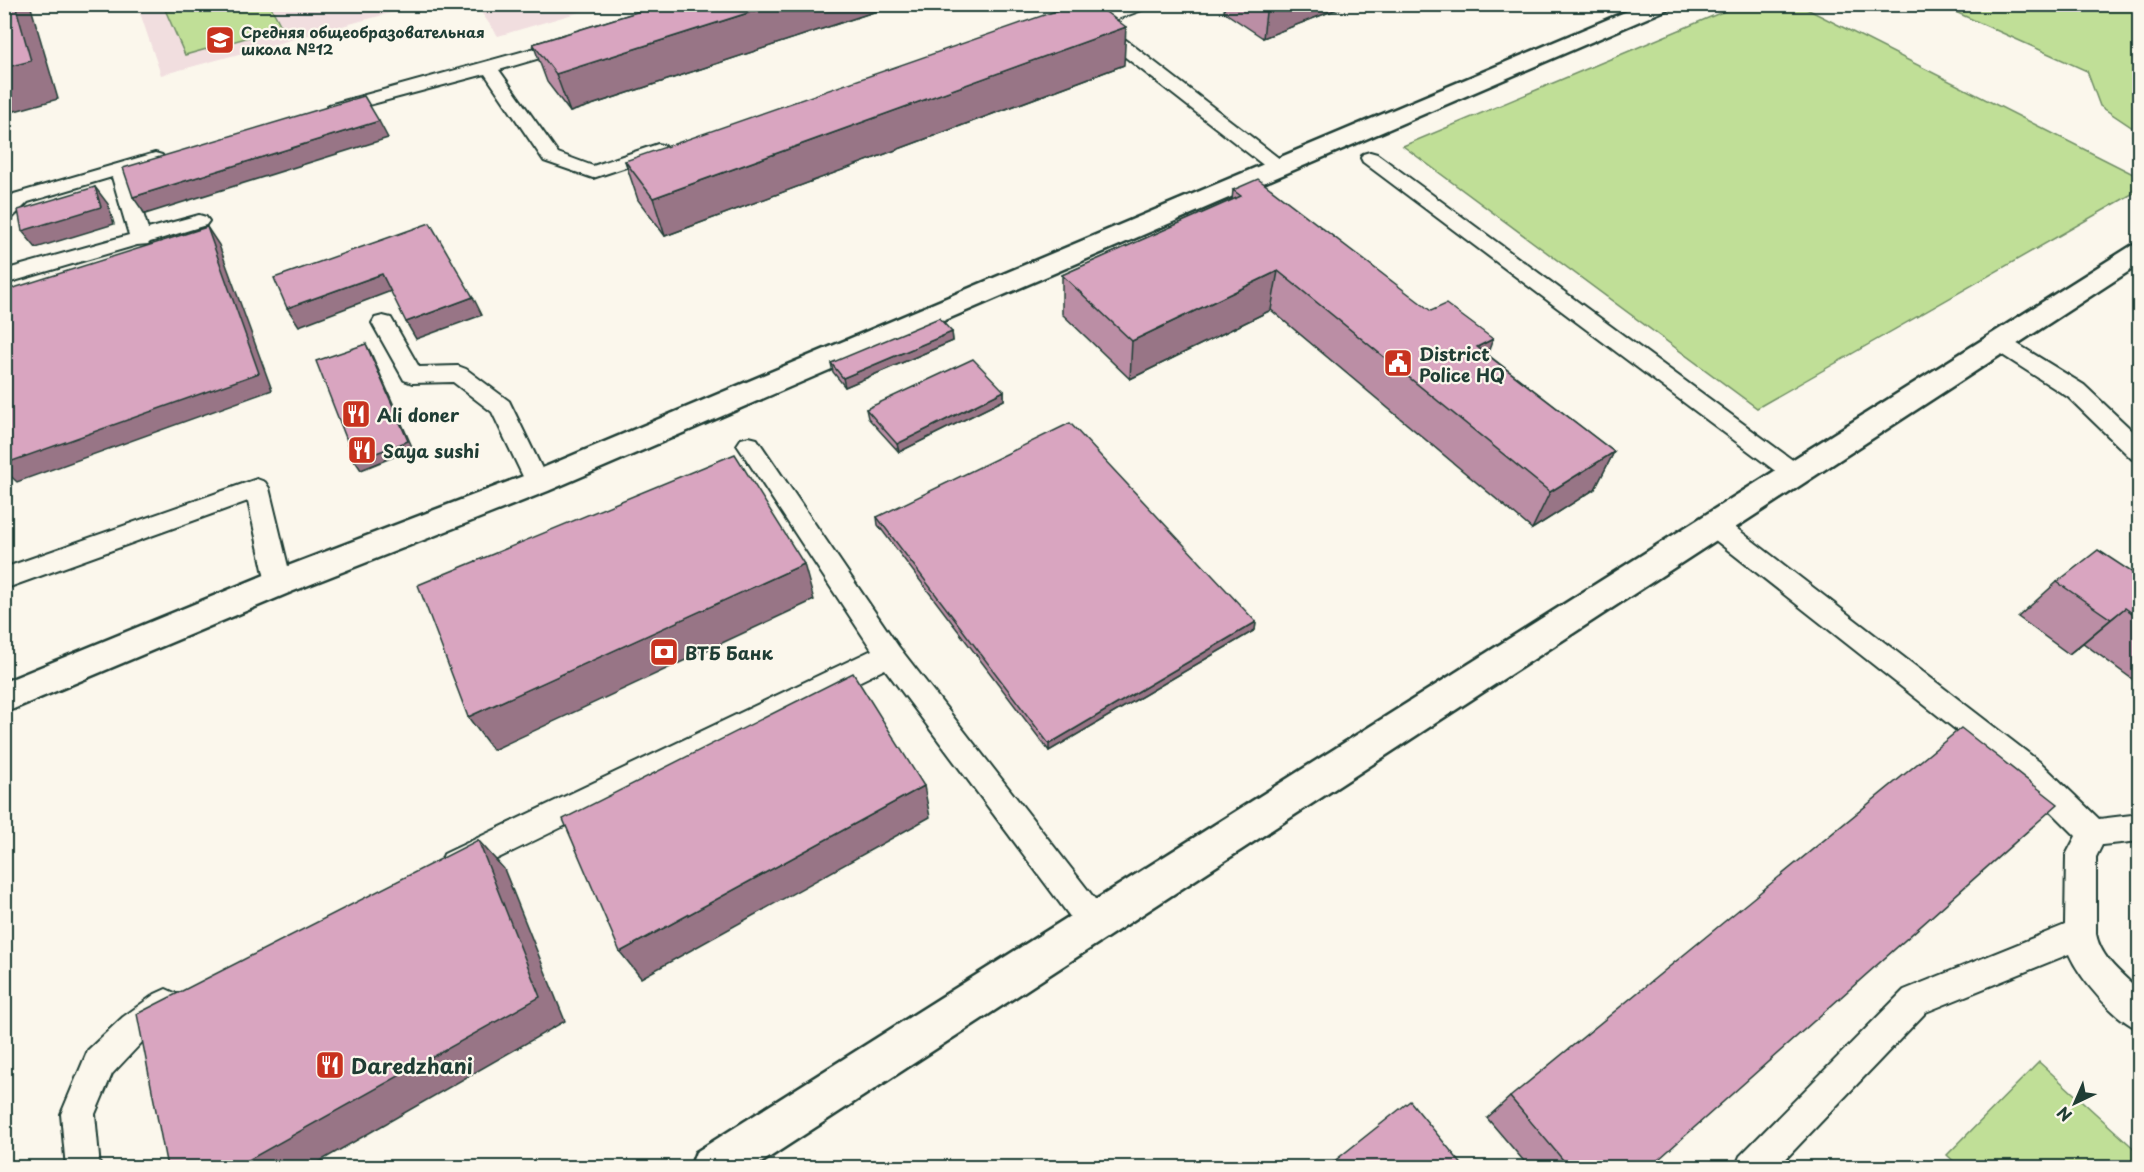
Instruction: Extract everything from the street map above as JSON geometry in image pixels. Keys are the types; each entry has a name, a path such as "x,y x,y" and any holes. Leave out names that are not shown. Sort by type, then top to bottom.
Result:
{"street":[{"path":"4,698 279,584 537,483 1663,4"},
{"path":"712,1167 2139,252"}],"lane":[{"path":"1067,7 1115,15 1144,4"},
{"path":"1067,7 1278,167"},
{"path":"317,114 489,68 589,38"},
{"path":"489,68 551,158 593,172 671,145"},
{"path":"4,215 13,201 174,154"},
{"path":"1370,158 1794,473"},
{"path":"119,169 141,240"},
{"path":"4,277 141,240 199,221"},
{"path":"383,323 412,375 458,374 501,407 537,483"},
{"path":"1998,342 2076,391 2138,450"},
{"path":"749,445 889,654 1094,923"},
{"path":"4,579 257,488 279,584"},
{"path":"1714,525 2031,772 2093,833"},
{"path":"429,876 889,654"},
{"path":"2093,833 2139,827"},
{"path":"2093,833 2081,855 2080,933 2083,949 2093,968 2139,1014"},
{"path":"1752,1167 1915,1002 2080,933"},
{"path":"83,1167 78,1114 100,1062 134,1028 173,1000 194,990"}],"shaded area":[{"name":"Средняя общеобразовательная школа №12","path":"137,4 420,5 161,75"},
{"name":"Средняя общеобразовательная школа №12","path":"476,5 604,5 498,36"}],"green space":[{"path":"163,5 270,5 282,28 185,55"},
{"path":"1739,5 1799,5 2139,177 2139,190 1757,408 1403,146"},
{"path":"1940,5 2139,5 2139,132 2100,106 2087,71"},
{"path":"2039,1062 2139,1153 2139,1167 1960,1167 1947,1155"}],"building":[{"path":"4,4 15,4 31,61 4,68"},
{"path":"663,4 776,4 556,74 533,44"},
{"path":"1076,4 1095,4 1126,27 653,198 625,161"},
{"path":"364,96 379,121 133,197 123,168"},
{"path":"1258,179 1431,311 1446,304 1493,339 1477,347 1614,452 1550,492 1278,271 1132,341 1062,275 1241,196 1233,190"},
{"path":"95,187 101,207 22,231 18,210"},
{"path":"430,223 473,297 406,322 382,274 287,308 274,278"},
{"path":"207,227 259,373 4,464 4,291"},
{"path":"939,318 952,332 843,378 831,363"},
{"path":"366,344 408,441 355,461 316,361"},
{"path":"973,359 1004,391 897,444 866,409"},
{"path":"1070,423 1256,622 1049,744 877,517"},
{"path":"735,454 804,564 468,717 418,585"},
{"path":"2098,550 2136,575 2139,572 2139,618 2125,608 2111,619 2057,582"},
{"path":"853,673 924,786 620,952 563,819"},
{"path":"1961,728 2058,804 1650,1167 1569,1167 1510,1097"},
{"path":"478,840 540,997 236,1167 167,1167 137,1014"},
{"path":"1410,1101 1464,1167 1327,1167"}],"place":[{"name":"Средняя общеобразовательная школа №12","path":"220,40"},
{"name":"District Police HQ","path":"1398,363"},
{"name":"Ali doner","path":"356,414"},
{"name":"Saya sushi","path":"362,450"},
{"name":"ВТБ Банк","path":"664,652"},
{"name":"Daredzhani","path":"330,1065"}]}
